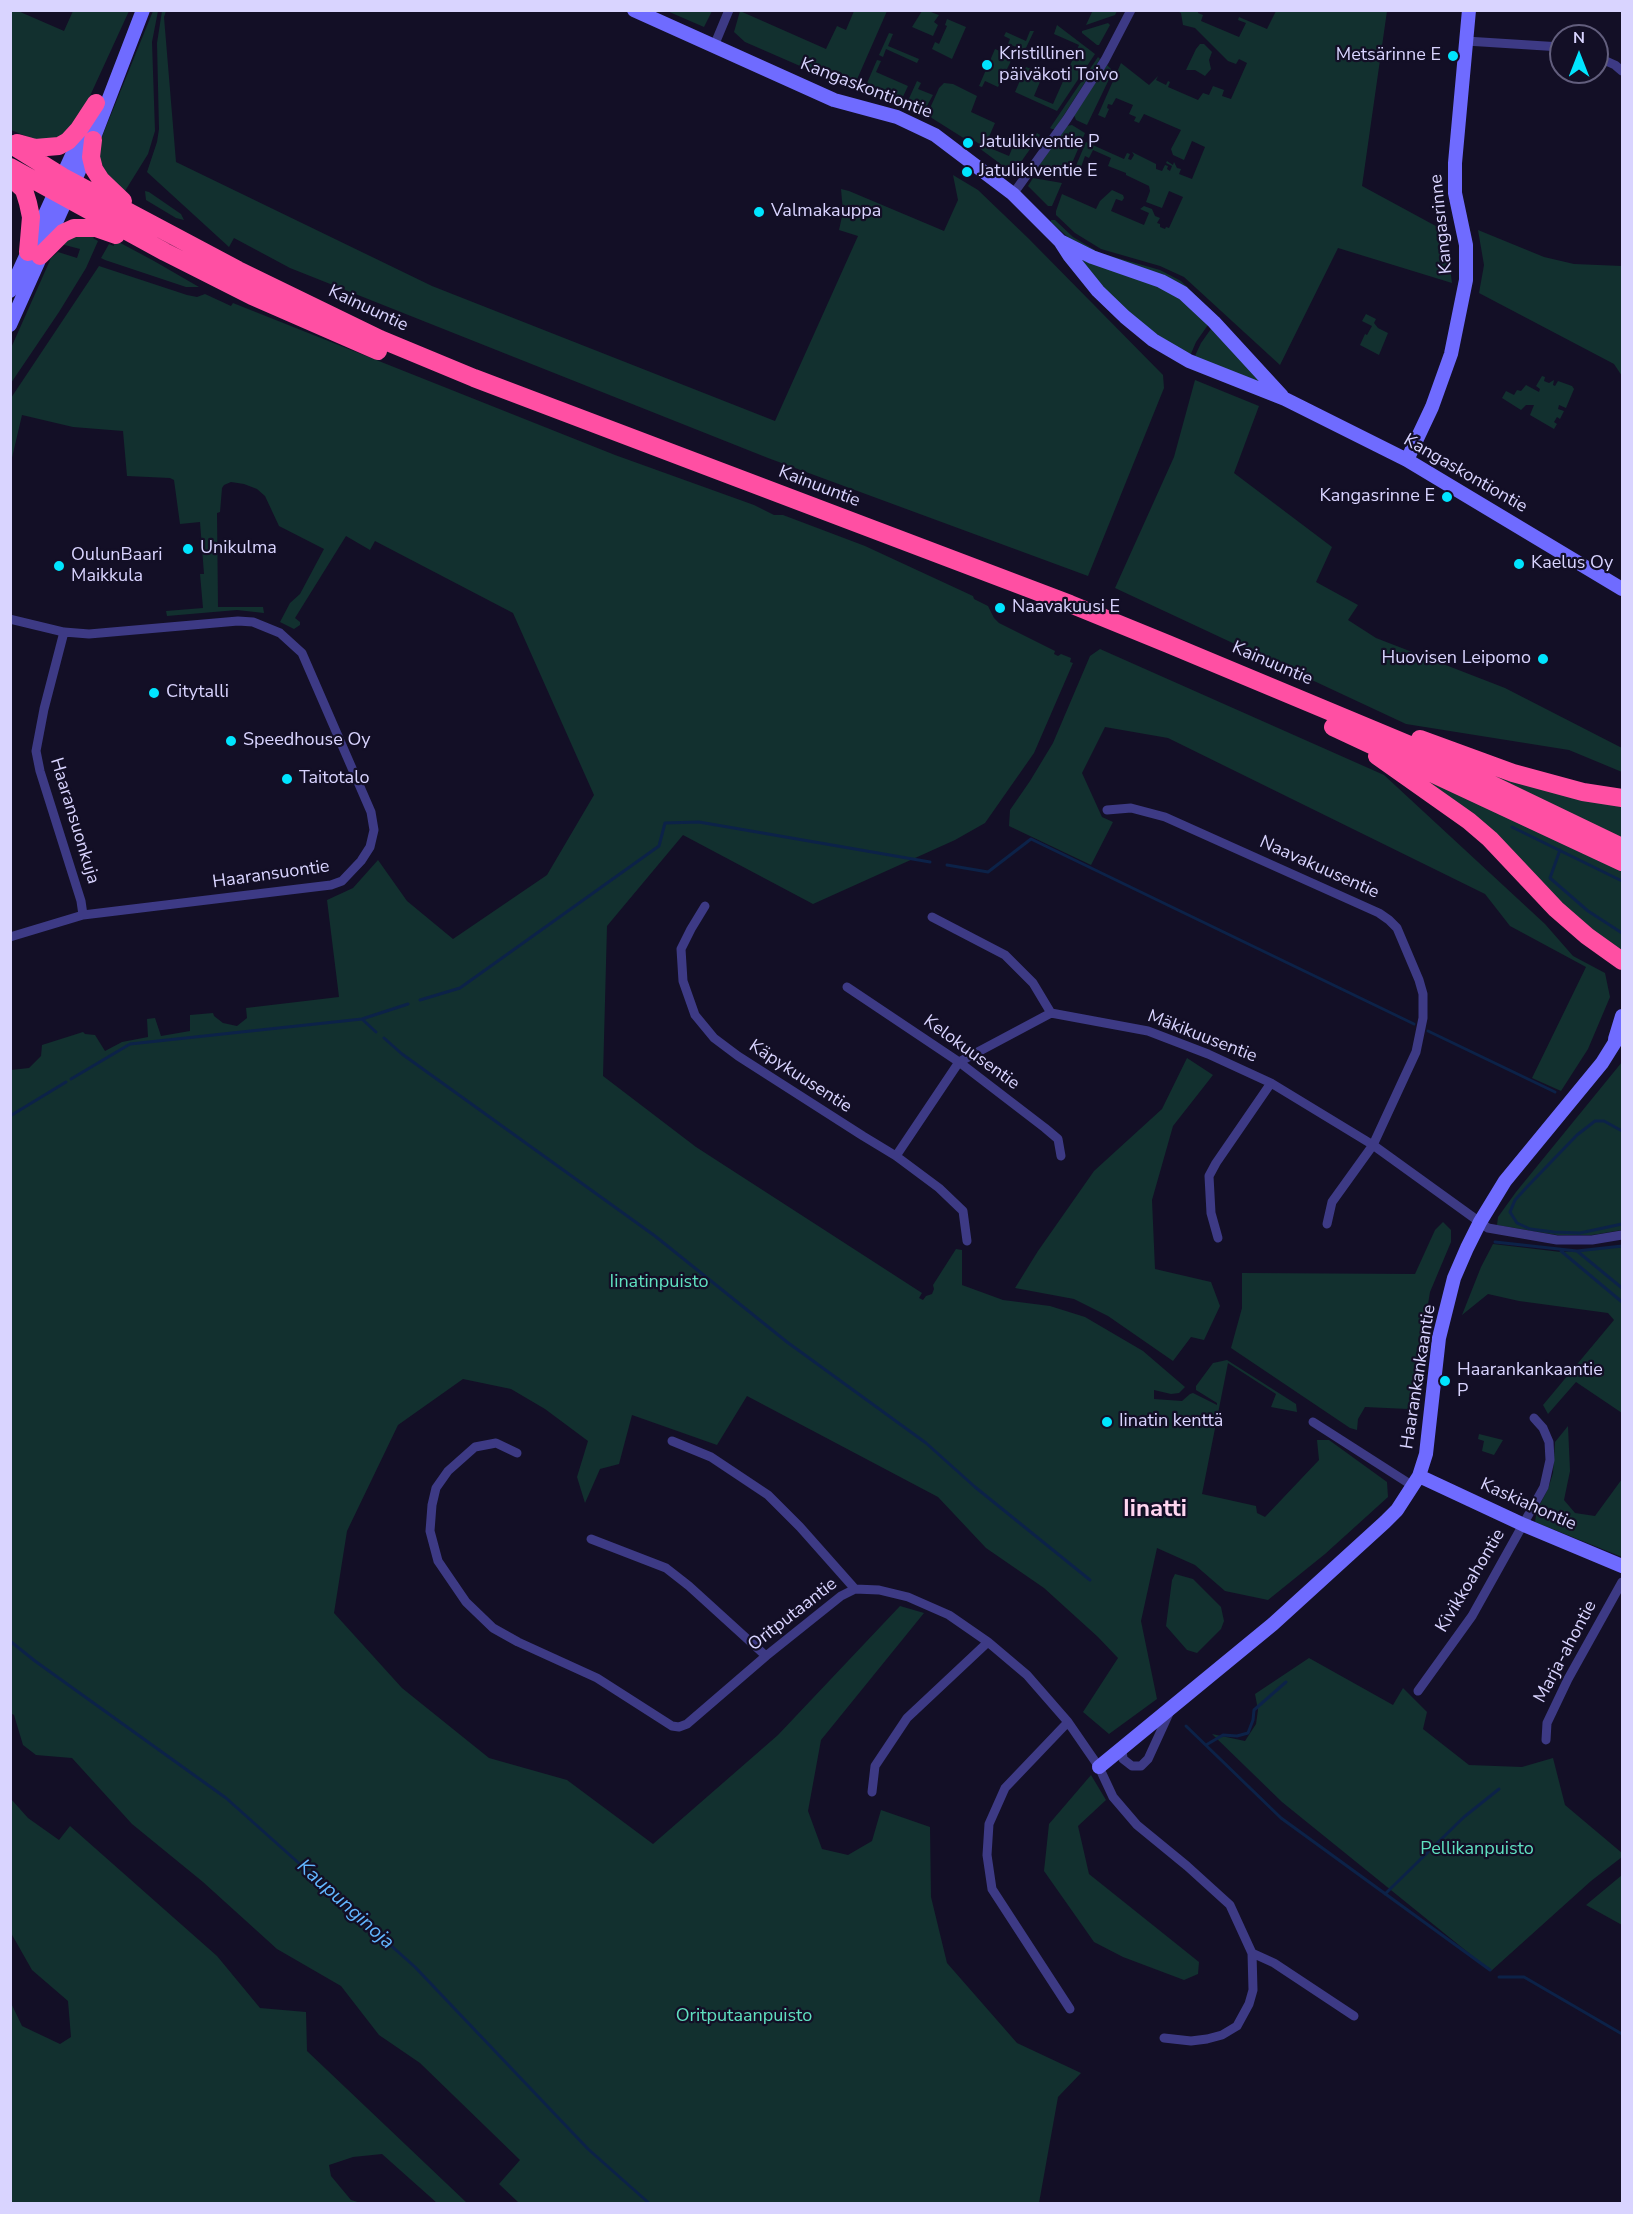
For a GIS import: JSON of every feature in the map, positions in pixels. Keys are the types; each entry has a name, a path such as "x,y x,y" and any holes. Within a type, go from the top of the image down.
{"highway":[{"path":"10,142 35,148 59,146 68,141 79,129 96,103"},
{"path":"93,140 91,158 98,175 111,191 144,220"},
{"name":"Kainuuntie","path":"10,142 65,187 165,252 252,296 473,390 1069,616 1338,723 1410,745 1623,847"},
{"name":"Kainuuntie","path":"10,167 144,220 238,270 401,347 474,378 1070,604 1338,723 1623,862"},
{"path":"10,177 24,190 31,218 34,254"},
{"path":"34,254 63,233 81,226 96,228 165,252"},
{"path":"1338,723 1397,730 1513,773 1583,792 1623,798"},
{"path":"1338,723 1469,821 1490,839 1557,909 1587,936 1623,961"}],"street":[{"path":"65,187 93,140 143,10"},
{"name":"Kangaskontiontie","path":"634,10 834,100 897,117 935,135 1013,194 1060,241 1098,291 1153,340 1189,361 1285,399 1407,460 1623,589"},
{"path":"714,46 729,10"},
{"path":"1013,194 1105,60 1131,10"},
{"name":"Kangasrinne","path":"1407,460 1432,407 1451,354 1466,280 1466,245 1455,193 1455,163 1469,10"},
{"path":"1466,41 1549,46"},
{"path":"1609,62 1623,72"},
{"path":"10,325 34,254 65,187 96,103 117,76"},
{"name":"Kangaskontiontie","path":"1060,241 1092,257 1161,281 1183,293 1214,322 1285,399"},
{"path":"10,291 34,254"},
{"name":"Haaransuontie","path":"10,619 64,632 89,634 238,621 253,622 279,633 302,652 371,812 374,830 370,847 361,861 342,881 331,885 83,915 10,937"},
{"name":"Haaransuonkuja","path":"64,632 36,751 40,771 81,901 83,915"},
{"name":"Naavakuusentie","path":"1107,810 1131,808 1165,817 1379,913 1396,928 1423,993 1423,1018 1416,1052 1373,1145 1332,1202 1327,1224"},
{"name":"Käpykuusentie","path":"705,906 681,949 684,981 695,1015 714,1038 738,1056 896,1156 939,1188 963,1210 967,1241"},
{"path":"896,1156 959,1062 1051,1013 1032,983 1005,955 932,917"},
{"name":"Kelokuusentie","path":"847,987 959,1062 1058,1139 1061,1156"},
{"name":"Mäkikuusentie","path":"1051,1013 1148,1031 1208,1053 1271,1083 1373,1145 1488,1228 1557,1240 1592,1240 1623,1235"},
{"name":"Haarankankaantie","path":"1614,1044 1623,1016"},
{"name":"Haarankankaantie","path":"1099,1767 1273,1624 1385,1522 1416,1481 1426,1454 1439,1338 1454,1278 1480,1222 1505,1181 1602,1063 1623,1031"},
{"path":"1218,1238 1211,1213 1209,1176 1271,1083"},
{"name":"Kivikkoahontie","path":"1418,1692 1458,1638 1544,1487 1550,1460 1548,1436 1534,1418"},
{"name":"Kaskiahontie","path":"1313,1422 1416,1481 1623,1566"},
{"path":"672,1440 711,1457 768,1496 800,1527 855,1589"},
{"name":"Oritputaantie","path":"517,1453 496,1443 475,1447 448,1471 436,1488 432,1505 430,1531 438,1561 460,1595 493,1628 597,1678 672,1726 687,1725 766,1656 842,1596 855,1589 879,1590 908,1597 949,1615 988,1642 1028,1676 1068,1722 1099,1767 1113,1797 1137,1825 1230,1905 1252,1953 1253,1990 1249,2004 1237,2026 1222,2035 1207,2039 1191,2041 1164,2038"},
{"path":"591,1539 666,1568 766,1656"},
{"name":"Marja-ahontie","path":"1546,1740 1547,1723 1568,1679 1623,1582"},
{"path":"872,1792 875,1766 907,1718 988,1642"},
{"path":"1122,1749 1123,1759 1132,1766 1141,1766 1148,1759 1170,1710"},
{"path":"1068,1722 1005,1788 989,1824 987,1855 993,1889 1070,2009"},
{"path":"1252,1953 1274,1963 1354,2016"}],"green space":[{"path":"1093,10 1117,11 1115,15 1086,25"},
{"path":"10,11 18,11 64,31 73,11 129,11 78,122 66,136 38,141 11,130"},
{"path":"153,11 158,11 152,42 155,131 148,154 125,191 118,192 97,156 97,149"},
{"path":"162,11 166,11 164,17 176,162 432,286 775,421 858,236 839,230 843,212 841,189 944,231 958,200 953,175 978,190 1163,375 1164,388 1088,576 768,458 290,268 234,238 229,247 147,172 159,129 157,43"},
{"path":"667,11 712,11 704,27"},
{"path":"740,11 826,49 837,26 846,30 854,11 887,11 855,84 823,76 745,42 734,32"},
{"path":"922,11 939,15 934,22 938,25 933,36 912,27"},
{"path":"1177,11 1198,11 1203,15 1201,21 1239,37 1246,23 1238,20 1239,17 1267,29 1276,11 1387,11 1362,186 1445,231 1452,283 1338,248 1280,365 1184,277 1160,266 1101,249 1075,233 1056,215 1062,194 1096,209 1100,201 1112,190 1123,195 1124,198 1122,201 1116,199 1111,211 1144,225 1149,213 1140,209 1144,206 1152,209 1155,216 1160,218 1157,223 1160,227 1169,228 1183,197 1169,191 1162,208 1146,202 1150,191 1149,186 1108,166 1111,158 1093,150 1089,158 1085,156 1080,170 1075,168 1086,142 1124,159 1127,153 1130,154 1128,159 1131,160 1134,155 1132,152 1156,164 1156,169 1162,171 1165,165 1170,171 1172,166 1166,163 1167,161 1173,165 1174,162 1177,168 1181,169 1179,174 1192,179 1205,147 1192,141 1184,160 1173,155 1171,149 1181,130 1144,114 1139,123 1134,121 1136,117 1129,114 1133,105 1116,98 1112,105 1108,104 1109,109 1105,118 1098,115 1121,63 1149,85 1158,76 1156,80 1166,85 1168,81 1170,82 1168,87 1198,100 1203,93 1209,95 1213,86 1224,90 1222,96 1231,99 1247,63 1239,59 1236,64 1228,61 1195,28 1183,25 1181,13"},
{"path":"947,19 966,27 952,59 932,49 935,42 939,44 947,26 945,25"},
{"path":"1108,23 1110,25 1099,45 1082,33 1082,31"},
{"path":"1057,25 1095,54 1057,111 1015,92 1026,67 1037,71 1036,74 1042,77 1034,96 1053,104 1079,45 1054,34"},
{"path":"1030,31 1034,31 1025,50 1008,44 1010,39 1004,36 1006,32 1026,41"},
{"path":"889,33 893,34 888,46 919,59 917,63 886,49 883,57 879,55"},
{"path":"1200,44 1204,44 1212,52 1209,60 1211,69 1205,76 1195,70 1186,70"},
{"path":"995,49 1012,56 1010,63 998,87 985,81 982,87 979,86"},
{"path":"1098,57 1100,59 1055,129 1050,128"},
{"path":"877,60 881,61 876,72 908,86 900,103 866,91"},
{"path":"1107,65 1113,71 1087,125 1076,120 1074,115"},
{"path":"917,81 921,83 918,89 933,95 923,113 906,105"},
{"path":"944,83 953,84 977,96 971,112 995,123 985,146 1009,156 1019,132 1034,138 1037,133 1040,135 1016,169 1011,171 1006,168 979,148 981,145 975,141 973,144 927,115 939,88"},
{"path":"1072,125 1085,133 1066,177 1041,173 1038,167 1066,126"},
{"path":"1033,178 1062,183 1052,206 1048,206 1028,186"},
{"path":"145,191 181,214 184,220 176,218 146,200"},
{"path":"1051,220 1055,220 1073,237 1100,253 1160,270 1181,281 1216,315 1198,303 1106,260 1070,239"},
{"path":"1478,230 1544,257 1574,264 1622,266 1622,376 1614,364 1479,293 1484,265"},
{"path":"99,234 93,238 98,241 86,268 11,383 11,348 51,258 58,252 77,258 80,249 61,244 66,237"},
{"path":"113,239 199,287 186,287 101,258 109,244 114,246"},
{"path":"1073,251 1160,284 1210,322 1196,342 1190,356 1127,315"},
{"path":"99,266 187,295 197,297 205,294 231,306 233,303 615,455 754,505 774,515 783,515 865,546 973,596 974,599 988,606 999,623 1055,651 1054,654 1058,656 1061,654 1071,658 1070,662 1073,663 1034,753 985,823 955,840 813,904 683,835 607,926 603,1076 696,1147 922,1293 919,1298 923,1300 932,1294 933,1285 956,1249 962,1250 962,1285 1003,1300 1050,1306 1085,1317 1143,1351 1185,1387 1179,1393 1171,1394 1154,1390 1154,1399 1182,1401 1193,1393 1217,1405 1196,1390 1196,1386 1213,1363 1227,1360 1296,1404 1297,1412 1271,1407 1276,1394 1228,1363 1202,1494 1256,1506 1257,1513 1265,1517 1319,1460 1317,1440 1329,1440 1387,1482 1388,1497 1325,1554 1268,1600 1225,1591 1195,1565 1157,1548 1141,1621 1157,1699 1109,1734 1083,1712 1118,1658 1044,1588 986,1548 938,1497 747,1396 717,1445 632,1415 619,1464 600,1469 585,1503 577,1477 588,1441 545,1409 511,1389 463,1379 398,1425 347,1531 334,1613 402,1688 489,1758 567,1780 653,1844 778,1735 900,1606 924,1613 821,1740 808,1811 822,1849 848,1855 872,1841 881,1810 930,1827 931,1897 947,1963 1017,2043 1081,2073 1058,2097 1039,2203 519,2203 499,2184 520,2160 420,2063 379,2035 341,1986 277,1949 203,1882 132,1824 72,1758 36,1755 23,1745 14,1715 10,1713 11,1070 29,1068 41,1056 42,1045 83,1032 95,1035 105,1051 122,1042 148,1037 147,1019 155,1018 161,1036 190,1031 190,1015 213,1013 223,1023 237,1026 247,1018 246,1008 339,997 327,900 353,888 378,860 407,901 453,939 547,875 594,795 513,613 375,541 370,550 346,536 295,618 300,625 294,629 280,622 290,603 300,594 324,549 279,526 265,496 257,489 231,482 222,488 220,512 217,513 218,607 263,607 264,613 237,610 167,616 166,611 203,608 200,574 204,574 200,522 180,524 174,480 127,476 123,431 73,427 22,415 11,462 11,398"},
{"path":"1366,314 1376,319 1374,323 1378,328 1388,333 1379,355 1360,345 1372,326 1362,321"},
{"path":"1213,326 1274,391 1194,358"},
{"path":"1542,376 1545,377 1544,381 1549,383 1554,380 1553,385 1555,386 1558,381 1574,389 1566,408 1559,405 1558,409 1564,411 1560,419 1557,417 1554,422 1557,424 1554,429 1530,415 1534,405 1526,405 1521,410 1502,398 1506,391 1514,395 1517,390 1521,391 1526,385 1539,392 1540,389 1536,386"},
{"path":"1195,380 1259,406 1234,473 1332,547 1316,582 1358,605 1348,620 1376,638 1505,688 1622,748 1622,772 1569,750 1406,724 1115,588 1174,457"},
{"path":"1100,649 1384,775 1545,924 1573,956 1605,973 1610,997 1588,1049 1561,1091 1532,1078 1586,967 1510,926 1485,894 1168,738 1105,727 1082,773 1102,817 1113,822 1091,865 1009,826 1010,810 1053,743 1090,656"},
{"path":"1461,763 1622,802 1622,840"},
{"path":"1400,765 1622,869 1622,955"},
{"path":"1187,1058 1213,1075 1173,1126 1152,1200 1155,1269 1211,1282 1220,1306 1204,1340 1191,1337 1173,1361 1108,1316 1074,1299 1015,1288 1094,1171 1162,1109"},
{"path":"1622,1062 1622,1230 1592,1235 1557,1235 1497,1225 1498,1217 1516,1192"},
{"path":"1443,1222 1451,1230 1451,1242 1430,1292 1413,1396 1408,1409 1365,1407 1358,1419 1357,1430 1350,1428 1231,1348 1242,1308 1242,1273 1415,1274 1435,1230"},
{"path":"1493,1244 1561,1252 1622,1247 1622,1413 1576,1382 1548,1414 1543,1405 1614,1320 1608,1313 1519,1301 1488,1294 1462,1315"},
{"path":"1568,1426 1570,1471 1564,1500 1575,1513 1595,1516 1622,1479 1622,1557 1535,1522 1537,1510 1553,1473 1555,1442"},
{"path":"1479,1434 1503,1440 1494,1455 1482,1451 1484,1441 1478,1439"},
{"path":"1175,1574 1193,1579 1221,1607 1224,1621 1221,1629 1197,1653 1187,1650 1166,1626 1172,1580"},
{"name":"Pellikanpuisto","path":"1309,1658 1393,1705 1403,1688 1427,1712 1423,1729 1469,1765 1522,1767 1553,1758 1565,1805 1622,1853 1622,1857 1591,1881 1491,1971 1282,1802 1212,1734 1245,1741 1256,1724 1258,1710 1255,1694"},
{"path":"1091,1775 1106,1800 1078,1826 1089,1874 1199,1962 1198,1974 1184,1980 1123,1957 1094,1942 1044,1871 1049,1824"},
{"path":"11,1799 28,1818 59,1840 70,1826 217,1956 260,2008 306,2012 307,2051 467,2203 437,2203 382,2154 353,2157 329,2165 331,2176 351,2200 361,2203 11,2203 11,2003 22,2026 60,2044 71,2037 68,2001 32,1970 11,1933"},
{"path":"1622,1875 1622,1925 1586,1905"}],"waterway":[{"path":"420,1000 460,988 659,846 665,823 699,822 930,862"},
{"path":"1512,827 1622,881"},
{"path":"947,865 988,872 1031,839 1414,1024"},
{"path":"1560,850 1550,878 1588,911 1622,933"},
{"path":"362,1019 408,1004"},
{"path":"71,1079 130,1044 362,1019 376,1032"},
{"path":"1428,1031 1555,1092"},
{"path":"384,1038 402,1054 655,1236 787,1342 926,1443 975,1487 1090,1580"},
{"path":"10,1116 66,1082"},
{"path":"1622,1131 1604,1121 1595,1121 1577,1135 1525,1189 1515,1200 1510,1212 1517,1223 1530,1229 1554,1232 1580,1233 1622,1224"},
{"path":"1495,1242 1577,1251 1622,1246"},
{"path":"1561,1251 1622,1302"},
{"path":"1577,1251 1622,1288"},
{"name":"Kaupunginoja","path":"10,1641 226,1798 415,1967 588,2149 650,2204"},
{"path":"1206,1745 1223,1735 1237,1736 1248,1733 1254,1710 1286,1682"},
{"path":"1186,1726 1281,1818 1490,1970"},
{"path":"1385,1894 1464,1817 1499,1789"},
{"path":"1499,1977 1524,1977 1622,2034"}],"place":[{"name":"Metsärinne E","path":"1453,56"},
{"name":"Kristillinen päiväkoti Toivo","path":"987,65"},
{"name":"Jatulikiventie P","path":"968,143"},
{"name":"Jatulikiventie E","path":"967,172"},
{"name":"Valmakauppa","path":"759,212"},
{"name":"Kangasrinne E","path":"1447,497"},
{"name":"Unikulma","path":"188,549"},
{"name":"Kaelus Oy","path":"1519,564"},
{"name":"OulunBaari Maikkula","path":"59,566"},
{"name":"Naavakuusi E","path":"1000,608"},
{"name":"Huovisen Leipomo","path":"1543,659"},
{"name":"Citytalli","path":"154,693"},
{"name":"Speedhouse Oy","path":"231,741"},
{"name":"Taitotalo","path":"287,779"},
{"name":"Haarankankaantie P","path":"1445,1381"},
{"name":"Iinatin kenttä","path":"1107,1422"}],"district":[{"name":"Iinatti","path":"1155,1510"}],"park label":[{"name":"Iinatinpuisto","path":"659,1283"},
{"name":"Oritputaanpuisto","path":"744,2017"}]}
